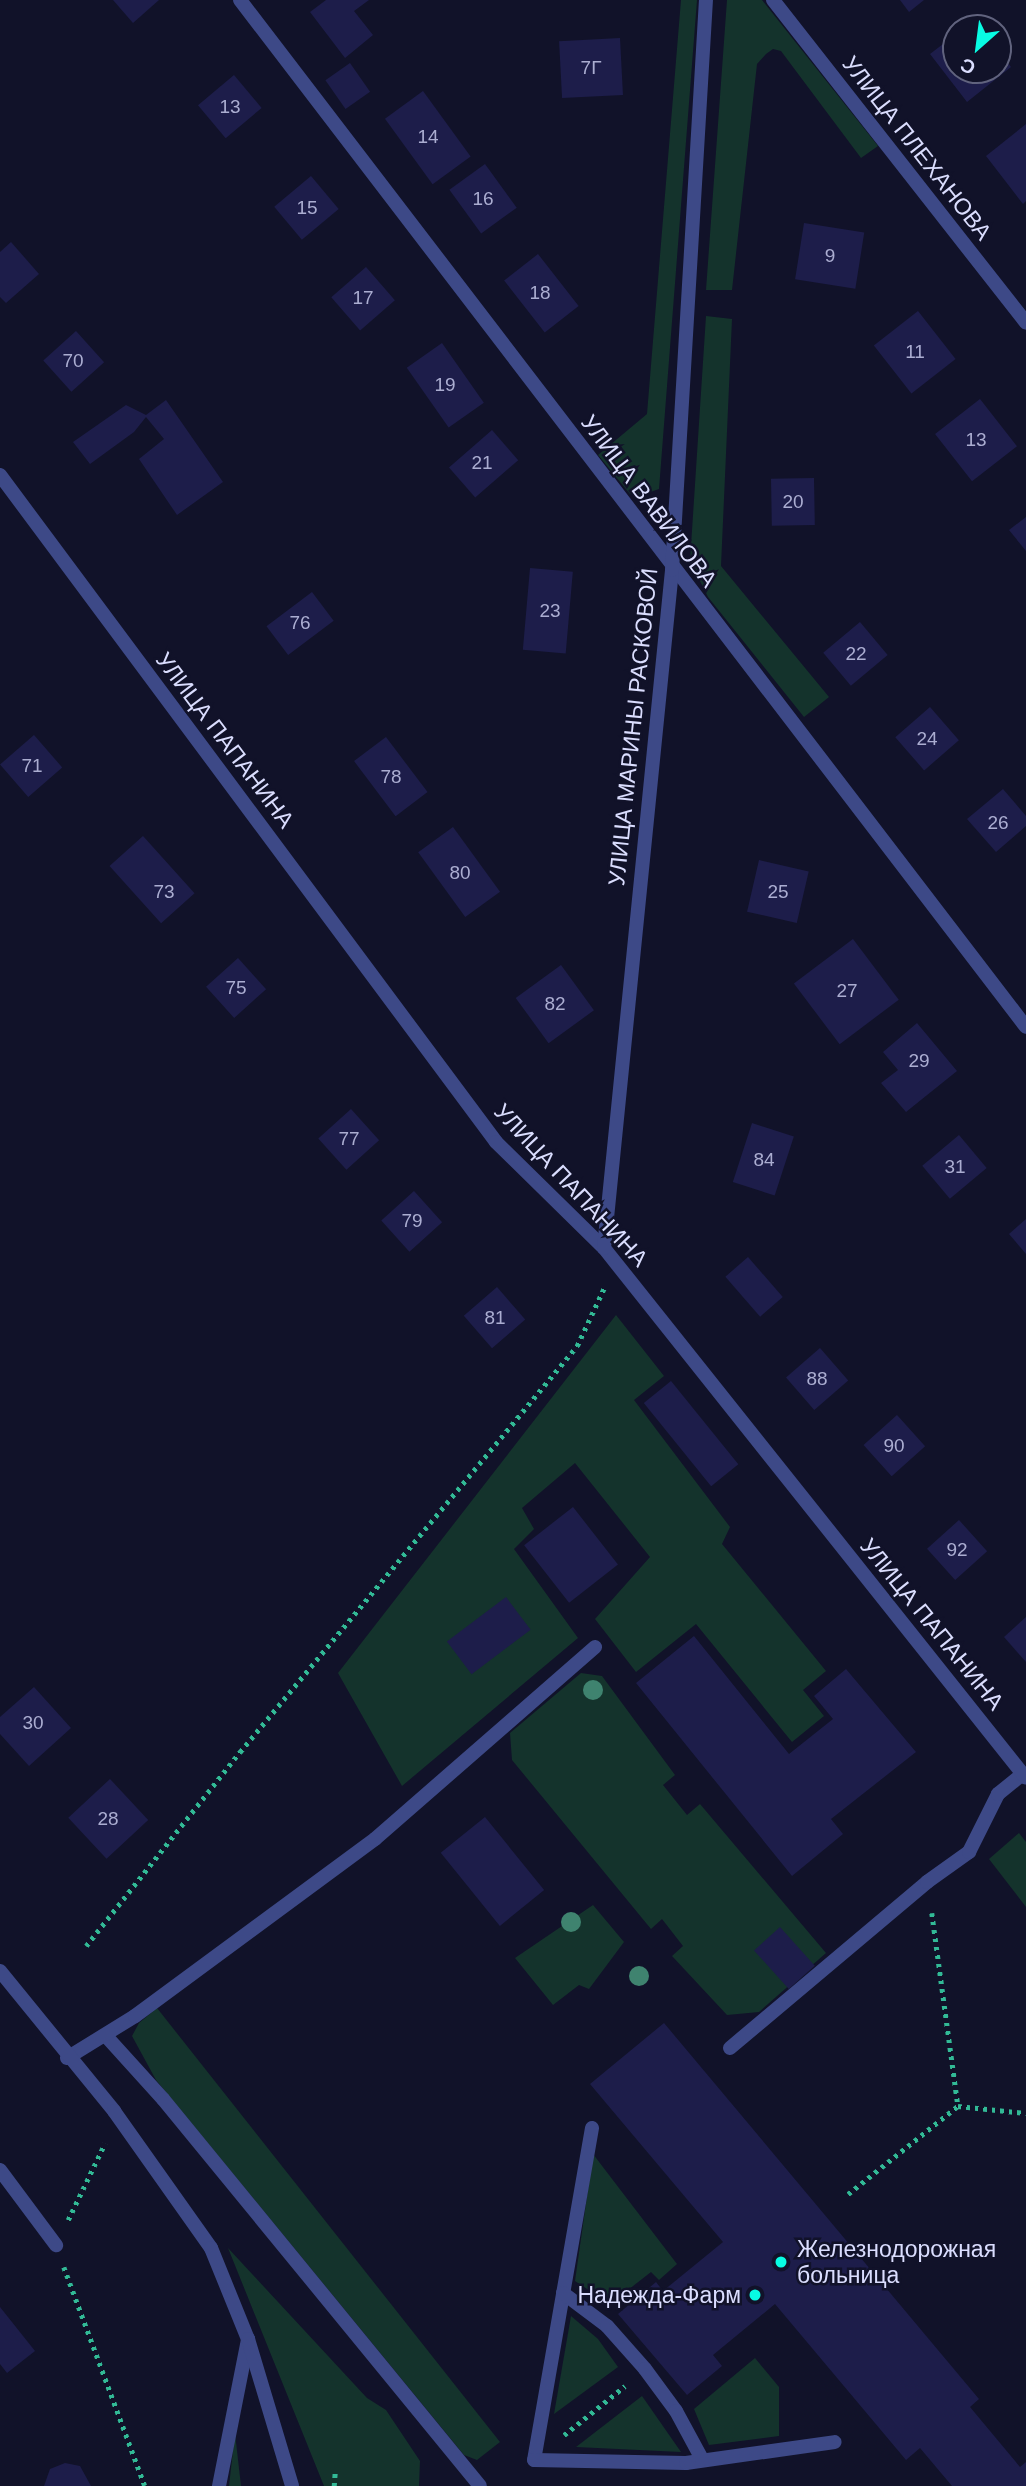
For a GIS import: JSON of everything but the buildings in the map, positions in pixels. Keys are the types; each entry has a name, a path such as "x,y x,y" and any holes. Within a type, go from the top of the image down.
{"street":[{"name":"УЛИЦА ВАВИЛОВА","path":"240,0 672,570 1026,1027"},
{"name":"УЛИЦА МАРИНЫ РАСКОВОЙ","path":"604,1248 672,570 706,0"},
{"name":"УЛИЦА ПЛЕХАНОВА","path":"773,0 1026,323"},
{"name":"УЛИЦА ПАПАНИНА","path":"0,475 496,1142 604,1248 1024,1776"},
{"path":"67,2058 106,2036 375,1839 595,1647"},
{"path":"730,2048 927,1882 969,1853 998,1794 1024,1776"},
{"path":"0,1971 67,2058 114,2111 211,2248 248,2339 290,2481"},
{"path":"106,2036 163,2099 480,2486"},
{"path":"592,2128 534,2459 702,2459 835,2442"},
{"path":"0,2170 56,2245"},
{"path":"563,2293 607,2326 645,2370 676,2411 702,2459"},
{"path":"219,2486 248,2339"}],"path":[{"path":"86,1946 240,1752 577,1346 615,1262"},
{"path":"927,1882 958,2106"},
{"path":"848,2194 958,2106 1026,2113"},
{"path":"114,2111 101,2155 56,2245 145,2486"},
{"path":"534,2459 645,2370"},
{"path":"334,2486 335,2473"}],"green space":[{"path":"681,0 697,0 659,489 639,496 630,494 598,455 647,414"},
{"path":"727,0 762,0 878,146 861,158 781,51 773,49 766,54 757,64 732,290 706,290"},
{"path":"706,316 732,319 721,566 829,697 804,717 708,597 690,561"},
{"path":"616,1315 664,1376 634,1400 730,1527 722,1544 826,1671 803,1690 824,1716 792,1742 696,1624 636,1672 595,1619 650,1557 575,1463 522,1508 534,1529 514,1549 578,1638 402,1786 338,1673"},
{"path":"581,1673 602,1676 675,1775 663,1785 687,1815 700,1804 826,1953 759,2012 727,2015 672,1956 683,1946 662,1919 651,1929 512,1760 510,1733"},
{"path":"1019,1833 1026,1842 1026,1907 989,1859"},
{"path":"593,1905 624,1942 589,1989 579,1985 553,2005 515,1958"},
{"path":"157,2008 500,2442 477,2460 464,2455 156,2080 132,2036 139,2023"},
{"path":"593,2154 677,2264 659,2280 651,2272 610,2304 575,2281"},
{"path":"228,2248 367,2398 386,2410 420,2461 419,2486 324,2486"},
{"path":"571,2316 598,2339 618,2367 554,2414"},
{"path":"755,2358 779,2387 779,2436 709,2445 694,2409"},
{"path":"642,2396 681,2452 576,2447"},
{"path":"235,2433 241,2486 229,2486"}],"place":[{"name":"Железнодорожная больница","path":"781,2262"},
{"name":"Надежда-Фарм","path":"755,2295"}]}
